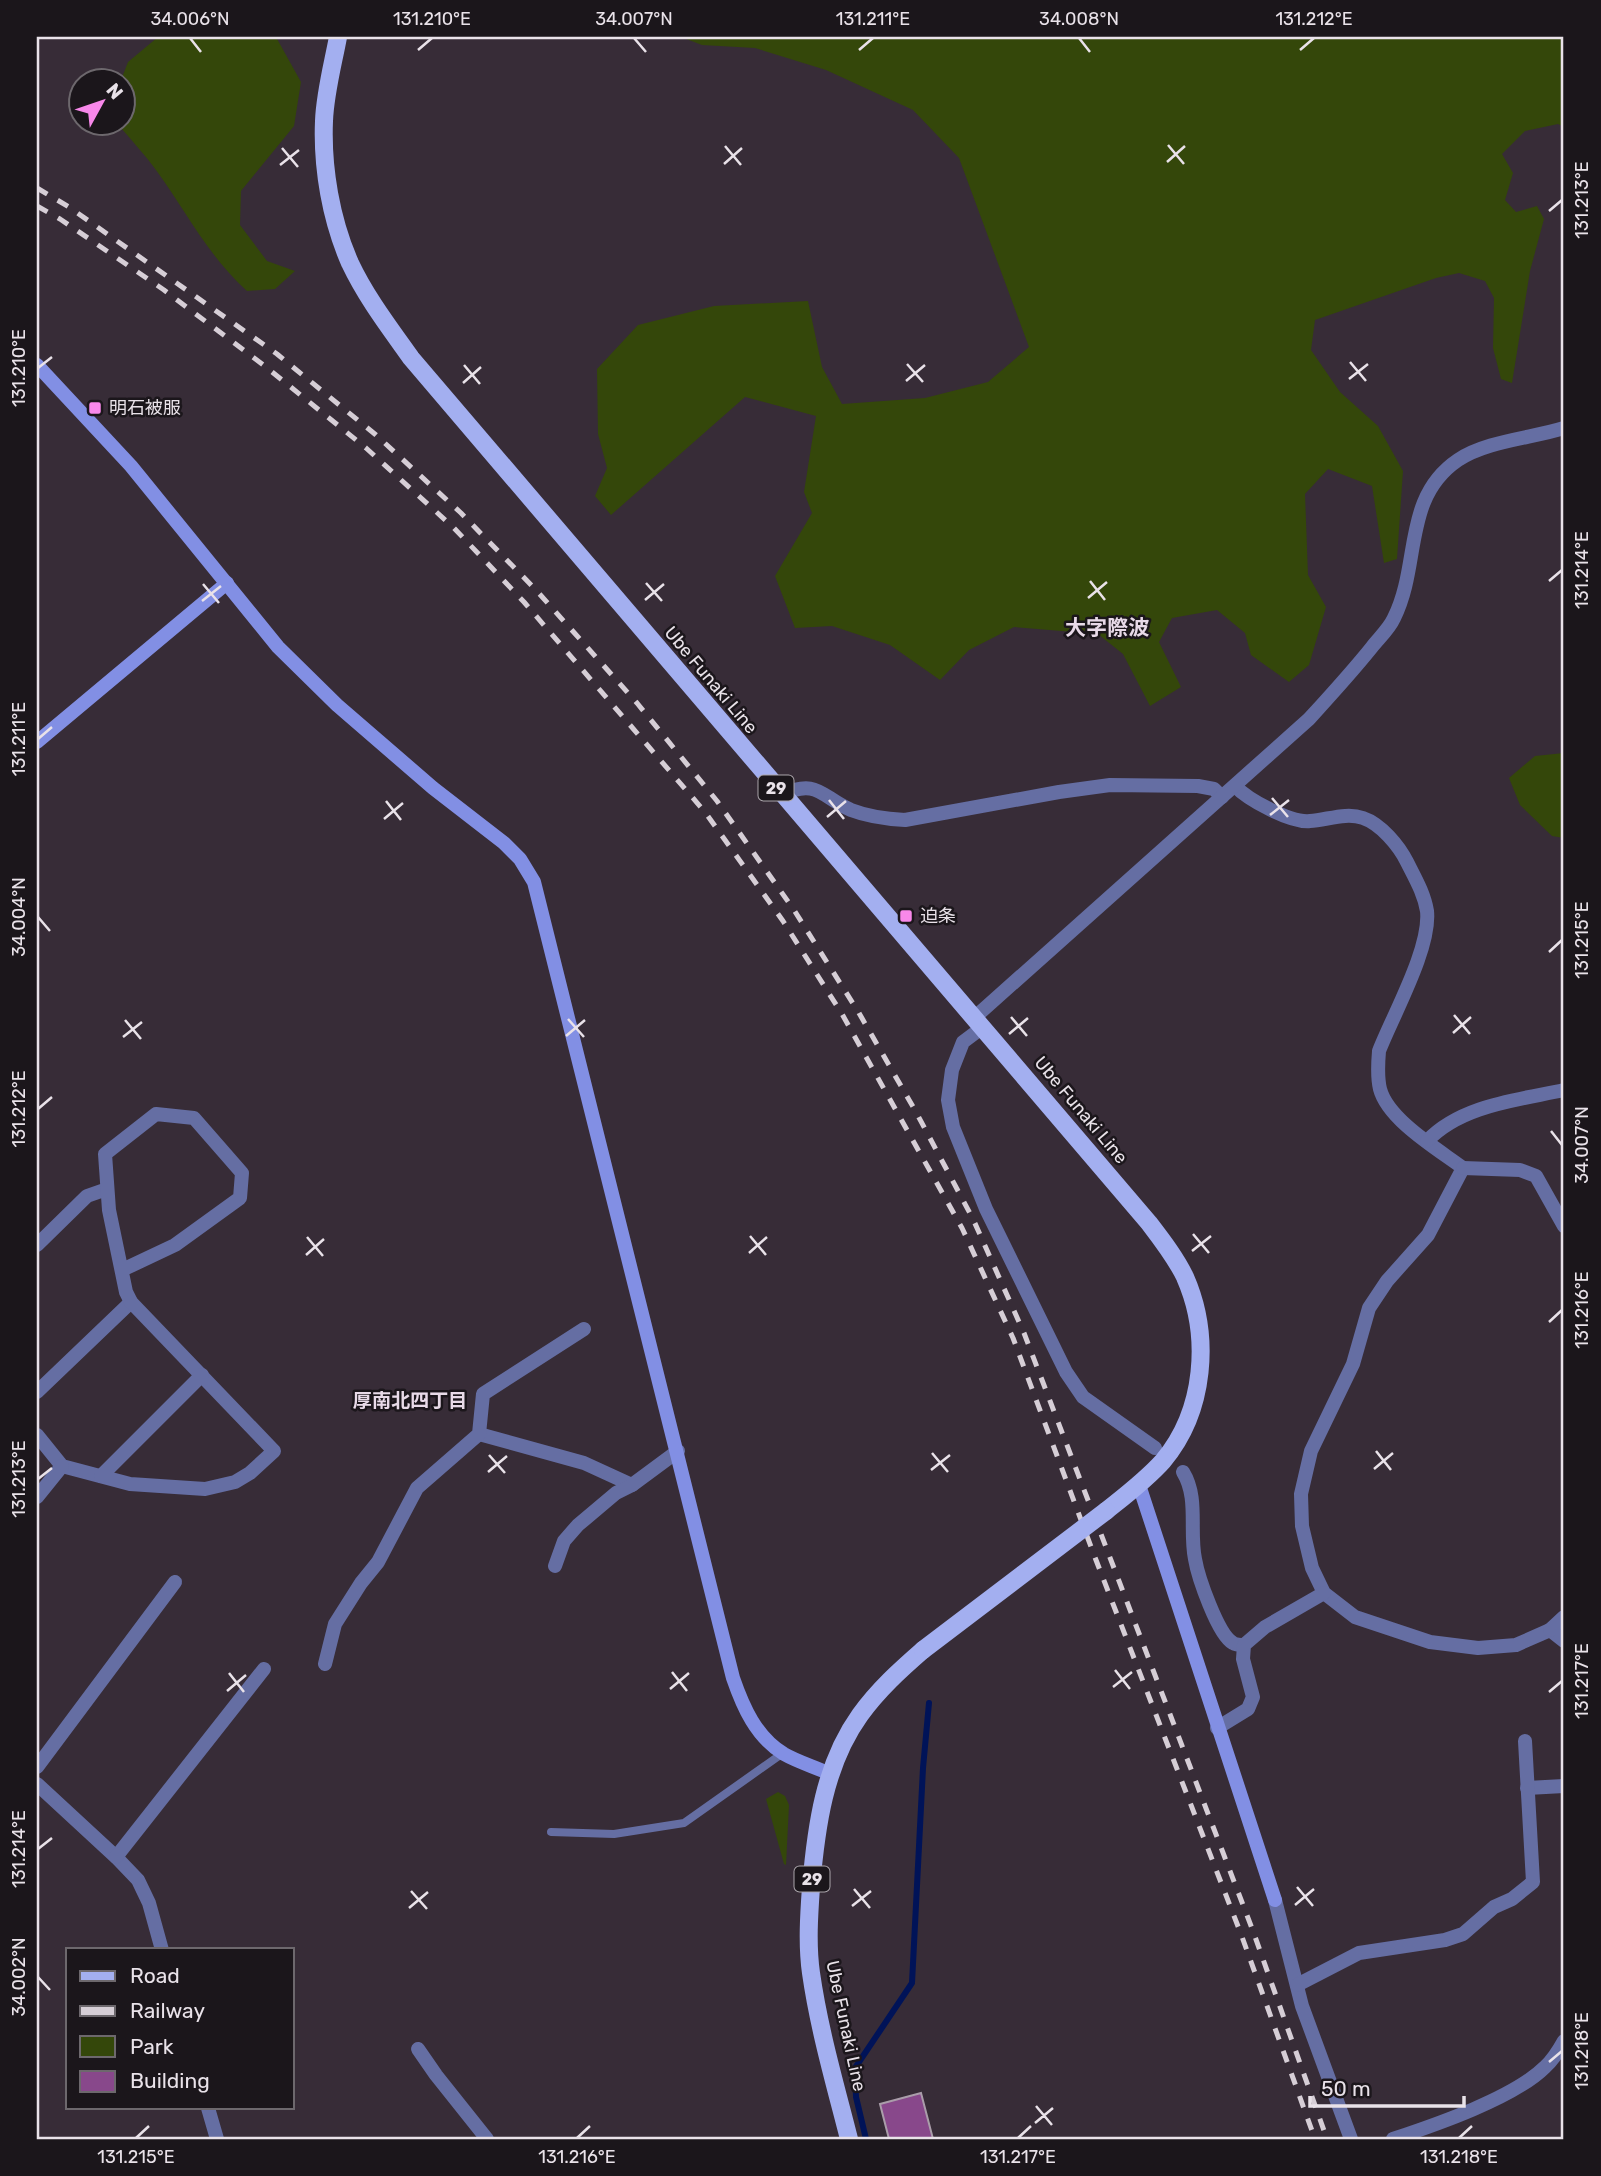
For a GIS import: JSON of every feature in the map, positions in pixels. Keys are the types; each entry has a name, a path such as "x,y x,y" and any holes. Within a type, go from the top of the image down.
{"main road":[{"name":"Ube Funaki Line","path":"338,37 324,119 325,164 337,225 350,262 373,304 411,358 781,795 979,1022 1149,1223 1185,1277 1199,1320 1201,1342 1195,1398 1184,1428 1164,1459 1139,1485 1107,1511 923,1650 888,1680 858,1717 830,1774 814,1853 809,1933 810,1970 820,2023 849,2139"}],"street":[{"path":"37,365 131,466 278,647 337,705 433,788 504,843 520,859 534,882 733,1678 743,1707 763,1736 783,1753 830,1774"},
{"path":"1155,1448 1083,1397 1066,1372 986,1209 953,1127 948,1100 952,1070 964,1042 979,1022 1309,719 1392,622 1401,603 1419,511 1429,488 1442,473 1477,450 1564,428"},
{"path":"37,741 227,583"},
{"path":"781,795 797,787 819,790 849,809 881,819 905,820 1110,785 1198,786 1214,789 1222,797"},
{"path":"1235,786 1243,794 1294,819 1307,822 1338,816 1363,818 1382,830 1402,851 1423,893 1427,913 1426,936 1379,1051 1380,1091 1405,1124 1463,1168 1520,1170 1536,1176 1564,1226"},
{"path":"1427,1140 1450,1120 1522,1098 1564,1090"},
{"path":"37,1435 62,1466 130,1484 205,1489 235,1482 250,1474 274,1451 131,1302 126,1292 109,1210 104,1154 156,1114 194,1118 242,1172 240,1198 175,1245 122,1270"},
{"path":"1463,1168 1428,1235 1387,1280 1369,1308 1353,1364 1311,1451 1301,1494 1302,1526 1312,1568 1324,1593 1355,1617 1430,1642 1478,1648 1516,1645 1550,1630 1564,1617"},
{"path":"37,1245 87,1196 107,1189"},
{"path":"37,1392 131,1302"},
{"path":"325,1664 335,1624 361,1583 378,1563 417,1488 479,1434 483,1394 584,1329"},
{"path":"100,1476 202,1375"},
{"path":"479,1434 584,1463 632,1485"},
{"path":"555,1566 564,1541 578,1525 615,1493 632,1485 678,1451"},
{"path":"37,1497 62,1466"},
{"path":"1183,1472 1192,1497 1195,1558 1217,1625 1233,1643 1244,1645"},
{"path":"1139,1485 1275,1900 1302,2006 1351,2139"},
{"path":"37,1767 175,1582"},
{"path":"1217,1728 1248,1709 1253,1697 1243,1659 1244,1645 1265,1627 1324,1593"},
{"path":"1550,1630 1564,1641"},
{"path":"117,1857 264,1670"},
{"path":"1297,1986 1359,1954 1445,1940 1463,1934 1494,1907 1512,1899 1533,1882 1525,1741"},
{"path":"37,1784 117,1857 138,1880 149,1903 161,1948"},
{"path":"1527,1788 1564,1786"},
{"path":"1393,2139 1489,2101 1526,2082 1544,2068 1564,2041"},
{"path":"418,2049 487,2139"},
{"path":"209,2110 217,2139"}],"lane":[{"path":"551,1832 614,1834 684,1823 783,1753"}],"green space":[{"path":"158,37 276,37 301,82 294,126 241,191 240,225 267,261 295,271 275,289 247,291 233,277 209,248 156,170 128,136 136,136 136,66 126,66"},
{"path":"681,37 1564,37 1564,127 1558,124 1525,131 1502,154 1513,173 1505,200 1516,212 1537,206 1544,219 1530,271 1512,383 1501,379 1493,348 1494,298 1485,281 1459,273 1436,278 1315,320 1311,350 1340,392 1378,426 1403,471 1397,559 1384,563 1372,486 1328,469 1305,494 1308,575 1326,607 1309,665 1289,682 1251,655 1245,633 1217,610 1172,618 1159,642 1181,687 1150,706 1123,654 1098,634 1014,627 969,650 940,680 890,645 832,626 795,628 775,576 812,513 804,492 816,416 745,397 611,515 595,496 607,468 598,434 597,369 638,325 714,306 808,301 822,367 842,404 925,398 988,382 1029,347 959,158 913,110 826,70 755,48 702,45"},
{"path":"1564,753 1564,838 1552,836 1520,805 1509,778 1535,756"},
{"path":"778,1792 785,1796 789,1805 786,1865 766,1799"}],"building":[{"path":"921,2093 933,2139 889,2139 880,2104"}],"waterway":[{"path":"866,2139 856,2097 855,2068 912,1983 929,1703"}],"railway":[{"path":"37,188 69,207 277,354 376,435 461,513 536,590 637,703 717,801 794,910 859,1013 916,1112 973,1219 1024,1333 1253,1931 1327,2139"},
{"path":"37,206 164,290 266,367 366,448 454,528 524,602 705,812 783,921 842,1014 962,1228 1013,1338 1241,1934 1315,2139"}],"place":[{"name":"明石被服","path":"95,408"},
{"name":"迫条","path":"906,916"}],"district":[{"name":"大字際波","path":"1107,628"},
{"name":"厚南北四丁目","path":"410,1400"}]}
